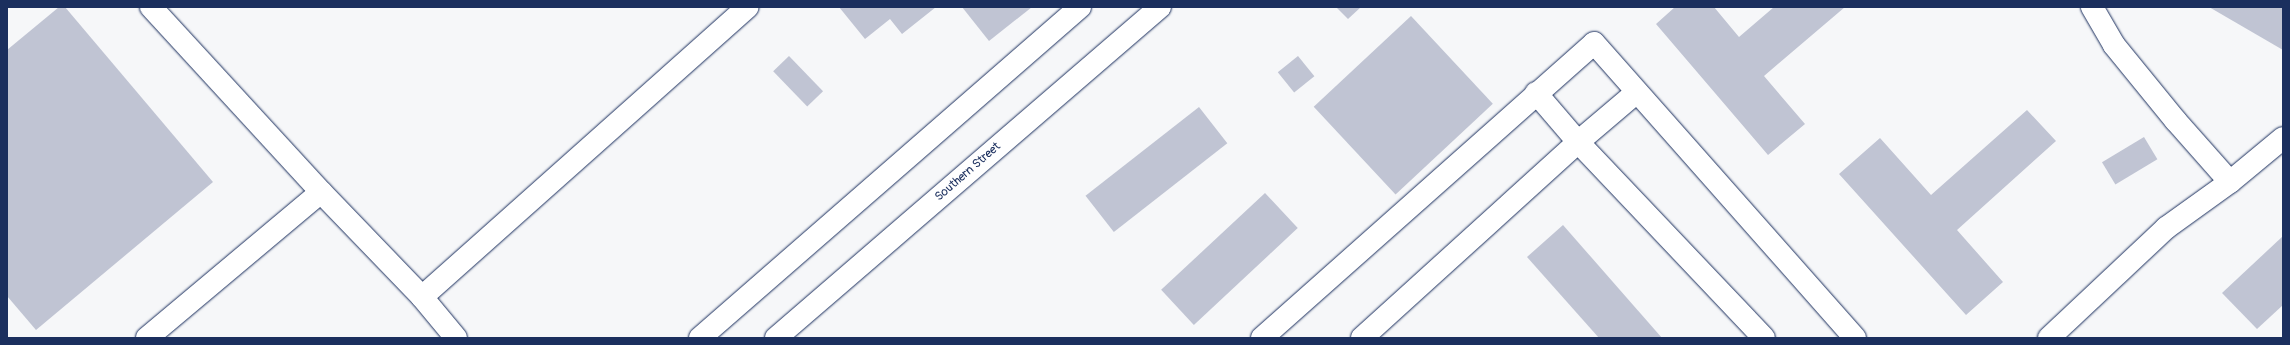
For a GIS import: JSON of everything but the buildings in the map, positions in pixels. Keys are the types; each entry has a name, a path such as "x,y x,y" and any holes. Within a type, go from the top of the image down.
{"street":[{"path":"151,7 169,15 321,192 422,297 456,338"},
{"path":"422,297 748,7"},
{"path":"700,338 1080,7"},
{"name":"Southern Street","path":"776,338 1160,7"},
{"path":"2092,7 2114,44 2176,121 2230,182"},
{"path":"1262,338 1594,43 1855,338"},
{"path":"1362,338 1578,142 1637,92"},
{"path":"1536,93 1578,142 1764,338"},
{"path":"2049,338 2166,228 2230,182 2283,138"},
{"path":"147,338 321,192"}]}
